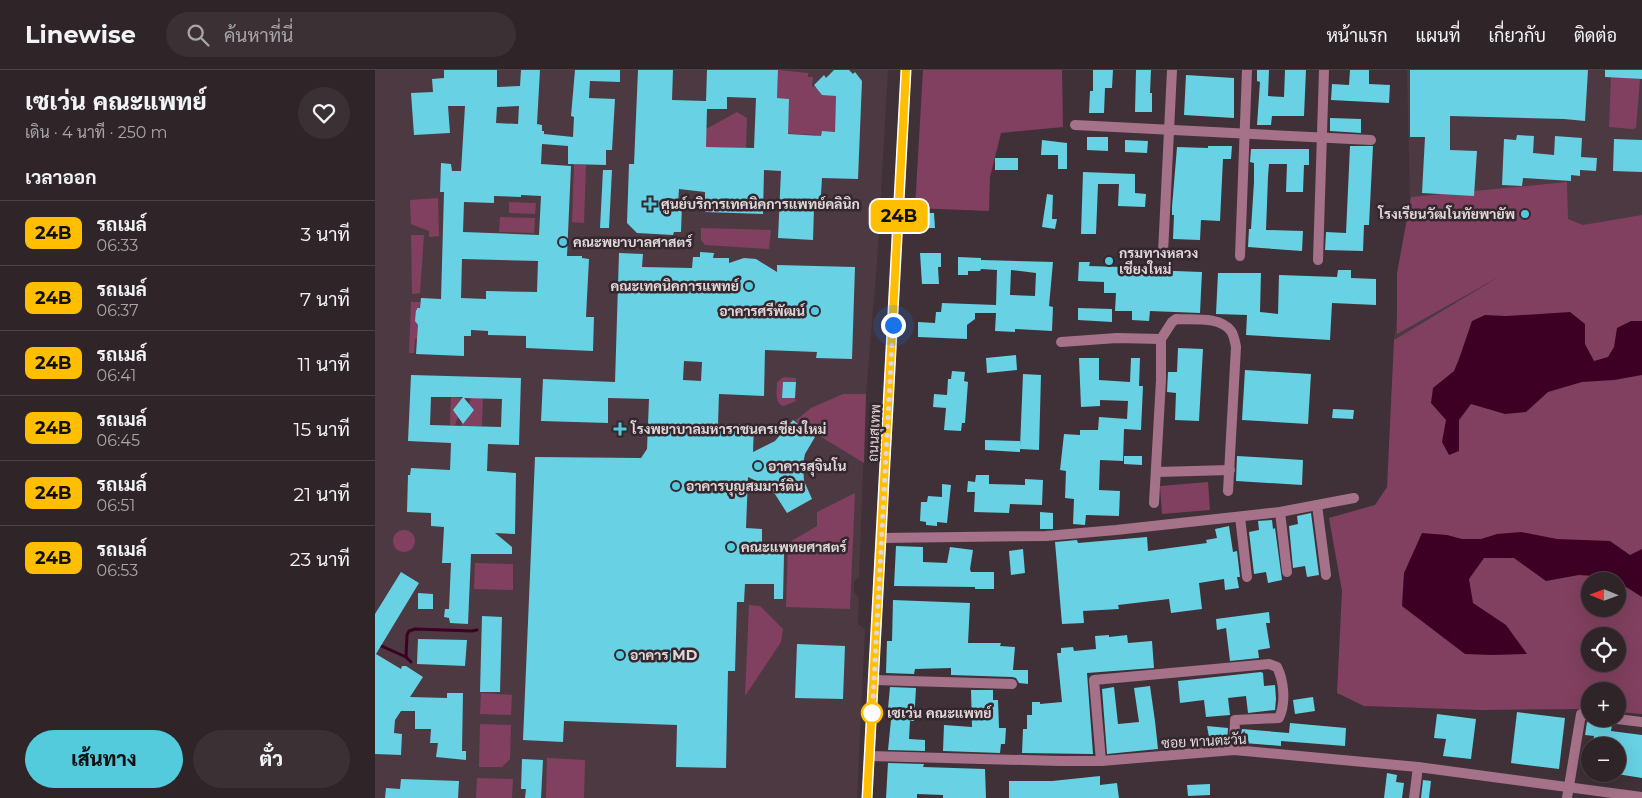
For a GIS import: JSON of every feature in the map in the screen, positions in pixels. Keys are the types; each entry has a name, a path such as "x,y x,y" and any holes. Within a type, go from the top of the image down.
{"main road":[{"name":"ถนนสุเทพ","path":"867,798 906,70"}],"street":[{"path":"1163,253 1172,70"},
{"path":"1240,256 1247,70"},
{"path":"1318,260 1325,70"},
{"path":"1075,125 1371,140"},
{"path":"1154,503 1161,380 1161,339 1176,318 1217,321 1232,332 1236,347 1229,490"},
{"path":"1061,342 1117,338 1161,339"},
{"path":"1157,472 1230,470"},
{"path":"882,538 1046,536 1240,517 1280,512 1354,498"},
{"path":"1317,505 1326,575"},
{"path":"1280,512 1287,572"},
{"path":"1240,517 1247,577"},
{"path":"1101,761 1094,680 1269,664 1277,667 1282,677 1283,710 1279,718 1235,720 1234,750"},
{"path":"874,680 1012,684"},
{"path":"1567,793 1581,714"},
{"path":"1626,720 1642,722"},
{"name":"ซอย ทานตะวัน","path":"870,756 1060,762 1101,761 1234,750 1418,767 1567,793 1642,797"},
{"path":"1414,798 1418,767"}],"shaded area":[{"name":"โรงพยาบาลมหาราชนครเชียงใหม่","path":"375,70 888,70 877,262 866,394 859,577 854,582 854,592 859,598 858,624 865,629 857,798 375,798"},
{"path":"778,70 808,73 808,77 813,77 812,86 836,96 835,132 822,131 821,139 816,138 816,135 780,133 788,120 789,99 777,98"},
{"path":"923,70 1062,70 1063,127 1001,133 990,177 989,211 915,208"},
{"name":"โรงเรียนวัฒโนทัยพายัพ","path":"1407,70 1642,70 1642,224 1505,274 1394,340 1410,204"},
{"path":"1611,77 1640,79 1636,128 1609,127"},
{"path":"737,112 747,118 746,148 706,147 706,129"},
{"path":"574,164 586,165 584,223 572,222"},
{"path":"1567,182 1568,219 1583,225 1642,215 1642,714 1626,713 1626,682 1581,682 1581,709 1481,710 1364,706 1337,693 1342,591 1329,518 1375,505 1387,487 1394,340 1502,275 1397,334 1397,273 1411,197"},
{"path":"438,198 439,236 429,237 429,231 411,224 410,200"},
{"path":"509,202 536,203 535,214 509,213"},
{"path":"500,217 535,218 534,233 499,232"},
{"path":"701,228 771,230 769,249 705,245 701,240"},
{"path":"411,235 424,235 420,293 412,294"},
{"path":"411,302 420,302 418,339 415,339 414,353 409,353"},
{"path":"1570,312 1585,324 1585,344 1594,361 1608,357 1614,347 1617,328 1631,321 1642,321 1642,375 1614,380 1582,382 1548,392 1526,412 1505,414 1471,404 1459,420 1459,451 1449,455 1442,442 1446,420 1431,403 1433,388 1454,371 1472,321 1485,315 1506,316"},
{"path":"784,377 796,378 796,382 783,382 782,398 795,398 796,401 784,406 777,400 777,382"},
{"path":"843,394 866,394 864,463 795,421 811,408"},
{"path":"451,397 465,398 455,425 450,425"},
{"path":"471,398 483,398 482,426 461,426 466,413 473,411 468,407"},
{"path":"1208,482 1210,510 1162,514 1160,486"},
{"path":"855,493 850,609 786,607 788,543 817,526 817,512"},
{"path":"404,530 412,533 415,541 412,549 404,552 396,549 393,541 396,533"},
{"path":"1521,532 1557,539 1610,541 1630,555 1642,549 1642,597 1626,587 1626,572 1581,572 1581,575 1546,581 1514,558 1484,558 1469,579 1473,603 1506,625 1527,654 1465,654 1402,606 1404,573 1422,533 1447,535 1462,539 1481,539 1497,534"},
{"path":"475,563 513,564 513,590 474,589"},
{"path":"749,605 760,606 783,629 781,642 745,696"},
{"path":"481,693 512,695 511,715 480,714"},
{"path":"480,724 511,725 510,759 502,767 479,767"},
{"path":"547,758 585,760 584,798 546,798"},
{"path":"477,778 513,779 512,798 476,798"}],"building":[{"path":"444,70 497,70 497,87 520,86 521,70 540,70 537,124 542,125 544,134 573,137 574,117 571,116 575,70 620,70 620,82 590,81 589,98 615,99 612,150 606,150 606,165 568,164 568,146 542,144 541,164 571,166 567,256 582,256 582,258 589,259 586,317 594,317 593,351 526,348 526,336 488,335 488,331 471,330 471,336 464,336 464,356 416,354 418,325 415,321 416,310 420,308 421,298 441,299 444,192 440,192 441,163 451,164 452,171 461,171 465,106 448,106 450,133 414,135 411,93 433,92 432,79 444,78","holes":["519,106 518,124 496,123 497,107","521,195 541,196 539,235 463,232 464,202 494,203 494,196 521,197","462,259 538,261 537,292 486,291 486,299 461,298"]},
{"path":"638,70 673,70 672,100 706,101 707,70 778,70 777,98 789,99 788,134 821,136 822,131 835,132 836,96 822,95 814,85 824,75 826,78 834,70 849,70 853,74 855,72 862,81 858,179 822,178 820,210 814,209 813,240 778,238 781,171 764,170 763,214 705,212 705,192 679,189 678,205 682,205 681,232 674,232 673,235 637,233 627,223 629,164 634,164","holes":["727,97 756,98 754,148 706,147 707,109 727,109"]},
{"path":"1093,70 1113,70 1112,88 1105,88 1104,113 1089,113 1090,91 1093,91"},
{"path":"1136,70 1151,70 1150,93 1152,93 1152,112 1135,112"},
{"path":"1257,70 1269,70 1268,96 1284,97 1285,70 1306,70 1304,116 1272,116 1271,125 1257,125 1260,82 1257,81"},
{"path":"1350,70 1369,70 1369,84 1390,85 1389,103 1331,100 1332,84 1349,85"},
{"path":"1410,70 1588,70 1585,121 1450,116 1450,150 1477,151 1474,196 1422,193 1425,137 1410,137"},
{"path":"1605,70 1642,70 1642,79 1605,77"},
{"path":"1186,75 1234,78 1234,118 1184,115"},
{"path":"1330,118 1361,119 1361,133 1330,131"},
{"path":"1517,135 1534,136 1533,153 1554,155 1555,136 1582,138 1581,157 1597,158 1596,171 1580,170 1580,176 1571,175 1571,181 1523,178 1522,186 1502,185 1504,139 1516,140"},
{"path":"1087,137 1108,137 1108,151 1087,150"},
{"path":"1614,139 1642,140 1642,172 1613,171"},
{"path":"1042,140 1067,143 1067,169 1058,169 1058,155 1041,155"},
{"path":"1125,140 1148,141 1147,153 1125,152"},
{"path":"1208,146 1232,146 1231,159 1223,159 1220,221 1201,220 1200,240 1173,239 1174,215 1172,215 1172,207 1177,147 1208,148"},
{"path":"1350,146 1373,146 1369,225 1364,225 1363,251 1325,250 1326,232 1346,233"},
{"path":"1251,149 1309,149 1309,165 1304,165 1303,192 1286,192 1287,164 1269,164 1268,177 1266,230 1303,231 1302,251 1248,247 1254,182 1254,163 1250,162"},
{"path":"995,158 1018,158 1018,170 995,170"},
{"path":"603,170 612,170 609,228 600,228"},
{"path":"1083,172 1135,174 1135,193 1146,194 1145,207 1118,206 1119,184 1098,184 1096,234 1081,234"},
{"path":"1047,194 1053,195 1052,219 1057,219 1055,229 1042,227"},
{"path":"923,213 934,213 935,228 923,228"},
{"path":"700,252 714,253 713,258 729,258 729,263 744,258 756,259 777,272 777,265 855,267 852,359 816,358 817,352 765,350 764,396 719,394 718,424 754,424 753,452 775,441 793,420 815,437 805,454 803,464 804,481 812,499 787,513 773,491 748,477 746,528 762,529 762,553 784,554 783,599 774,599 774,584 745,584 744,602 737,602 735,671 728,671 726,768 676,767 677,725 564,721 563,742 523,740 535,457 641,458 647,449 649,399 608,398 608,423 541,421 543,379 615,382 619,253 643,254 642,267 692,268 693,257 700,257","holes":["684,361 702,362 701,381 683,380"]},
{"path":"920,253 941,253 941,267 938,267 939,284 922,284"},
{"path":"958,257 981,258 981,260 1053,262 1049,306 1053,307 1052,331 1015,329 1015,332 995,331 996,313 975,313 975,319 967,325 967,339 918,337 918,322 935,323 936,312 941,312 942,303 996,305 997,270 981,269 980,271 968,271 968,275 958,275","holes":["1011,270 1036,273 1035,296 1010,295"]},
{"path":"1079,262 1090,262 1089,266 1120,267 1120,269 1202,272 1200,313 1150,311 1149,321 1132,320 1132,311 1115,311 1116,293 1104,293 1104,282 1078,281"},
{"path":"1338,270 1351,270 1351,278 1376,279 1376,305 1332,303 1330,340 1246,335 1247,315 1216,314 1218,273 1261,273 1260,312 1278,314 1279,275 1337,277"},
{"path":"1078,308 1112,309 1112,322 1078,320"},
{"path":"1178,348 1203,349 1199,421 1175,420 1176,393 1167,392 1168,372 1177,372"},
{"path":"1016,355 1017,370 987,373 986,358"},
{"path":"1079,358 1099,358 1099,380 1130,382 1131,358 1140,358 1139,386 1143,386 1141,430 1124,429 1123,461 1100,460 1099,490 1120,491 1119,516 1086,515 1085,525 1073,524 1074,499 1065,498 1066,471 1060,470 1064,434 1080,435 1080,430 1098,430 1099,417 1127,419 1128,401 1100,400 1100,406 1081,407"},
{"path":"1245,370 1311,374 1308,424 1242,420"},
{"path":"952,371 965,372 964,381 968,382 965,423 962,423 961,431 944,430 946,408 933,407 934,394 947,395 948,379 951,379"},
{"path":"1023,374 1041,375 1039,450 1020,449 1020,452 985,450 985,440 1020,441 1020,447"},
{"path":"411,375 521,378 519,445 488,444 487,471 516,473 515,534 495,533 512,547 512,554 471,554 468,624 450,623 449,618 444,617 445,609 449,609 451,563 442,563 444,527 431,526 431,513 407,512 408,475 410,475 411,468 450,470 451,443 408,441","holes":["431,397 463,397 453,410 463,424 474,410 464,398 502,399 501,427 430,425"]},
{"path":"783,382 796,382 795,398 782,398"},
{"path":"1333,409 1354,410 1353,419 1332,418"},
{"path":"1124,456 1142,456 1142,465 1124,464"},
{"path":"1237,456 1303,460 1302,485 1236,481"},
{"path":"976,475 989,475 989,484 1025,485 1025,479 1043,480 1042,505 1010,504 1009,513 974,512 975,492 967,492 968,481 975,482"},
{"path":"942,484 951,485 947,523 937,522 937,526 926,525 926,522 920,521 921,502 927,502 928,496 942,497"},
{"path":"1040,512 1053,513 1053,529 1040,529"},
{"path":"1311,513 1319,575 1307,577 1305,566 1293,568 1289,526 1298,524 1297,516"},
{"path":"1272,520 1273,529 1275,528 1282,580 1268,583 1266,572 1254,574 1249,532 1259,530 1258,521"},
{"path":"1229,526 1233,552 1237,551 1240,577 1237,577 1239,588 1225,590 1224,579 1199,583 1202,609 1171,613 1169,599 1118,605 1119,609 1083,611 1084,623 1062,624 1055,542 1077,540 1078,543 1147,537 1148,551 1207,543 1206,540 1217,538 1215,529"},
{"path":"896,546 923,547 923,562 947,563 950,547 973,550 971,572 994,572 994,589 894,586"},
{"path":"1023,549 1025,573 1011,575 1009,551"},
{"path":"401,572 419,583 376,654 401,669 402,666 406,666 423,677 410,697 447,698 447,693 463,693 462,751 466,751 466,760 436,757 438,743 430,743 431,729 415,729 415,711 401,711 395,720 394,733 402,734 401,755 375,754 375,614"},
{"path":"418,593 433,594 433,609 418,609"},
{"path":"893,600 970,603 968,643 1001,643 1000,646 1015,647 1013,670 1028,670 1028,684 1019,683 1016,678 1012,677 951,675 951,668 915,669 914,674 886,673 887,641 892,641"},
{"path":"1269,612 1270,623 1266,623 1270,648 1258,650 1259,658 1230,661 1226,628 1217,630 1216,619"},
{"path":"482,616 502,617 500,692 480,692"},
{"path":"1109,635 1109,637 1127,635 1128,643 1152,641 1154,668 1087,673 1093,754 1022,753 1023,729 1027,729 1027,715 1032,715 1032,702 1040,702 1040,704 1062,702 1057,653 1061,653 1061,648 1073,647 1074,651 1096,649 1095,636"},
{"path":"418,639 467,640 465,666 417,664"},
{"path":"797,644 845,646 843,699 795,698"},
{"path":"1263,673 1264,686 1275,685 1275,710 1248,713 1246,696 1228,698 1230,715 1206,717 1204,700 1180,703 1178,681"},
{"path":"1150,686 1158,749 1107,754 1102,689 1114,687 1118,724 1139,722 1134,688"},
{"path":"890,687 916,688 914,721 910,721 909,739 925,740 925,751 888,750 891,720 887,719"},
{"path":"971,690 993,690 993,700 998,700 999,728 1006,728 1005,744 1001,744 1000,753 943,751 944,725 972,727"},
{"path":"1313,697 1315,711 1295,714 1293,700"},
{"path":"1517,712 1565,718 1559,769 1511,763"},
{"path":"1437,714 1476,719 1471,759 1443,756 1446,739 1434,738"},
{"path":"1290,723 1346,728 1345,746 1281,741 1281,746 1244,743 1245,731 1241,734 1242,729 1289,733"},
{"path":"1207,726 1228,728 1227,744 1215,745 1210,743"},
{"path":"1586,727 1612,727 1611,731 1642,735 1642,778 1626,775 1626,737 1594,737 1585,735"},
{"path":"522,759 543,760 541,798 525,798 526,789 521,789"},
{"path":"888,763 924,764 923,767 985,769 986,798 943,798 943,795 917,794 917,798 886,798"},
{"path":"1387,773 1397,775 1396,782 1404,783 1402,798 1384,798"},
{"path":"1100,776 1100,785 1117,783 1119,798 1009,798 1009,781 1052,781"},
{"path":"401,779 459,781 458,798 385,798 386,788 400,789"},
{"path":"1423,780 1431,781 1429,798 1421,798"},
{"path":"1210,784 1210,795 1188,796 1187,785"}],"waterway":[{"path":"406,657 407,635 409,631 415,629 477,630"},
{"path":"375,643 406,657 411,662"}],"bus line":[{"name":"24B","path":"867,798 906,70"}],"place":[{"name":"ศูนย์บริการเทคนิคการแพทย์คลินิก","path":"650,204"},
{"name":"โรงเรียนวัฒโนทัยพายัพ","path":"1525,214"},
{"name":"คณะพยาบาลศาสตร์","path":"563,242"},
{"name":"กรมทางหลวง เชียงใหม่","path":"1109,261"},
{"name":"คณะเทคนิคการแพทย์","path":"749,286"},
{"name":"อาคารศรีพัฒน์","path":"815,311"},
{"name":"โรงพยาบาลมหาราชนครเชียงใหม่","path":"620,429"},
{"name":"อาคารสุจินโน","path":"758,466"},
{"name":"อาคารบุญสมมาร์ติน","path":"676,486"},
{"name":"คณะแพทยศาสตร์","path":"731,547"},
{"name":"อาคาร MD","path":"620,655"},
{"name":"เซเว่น คณะแพทย์","path":"872,713"}],"route":[{"path":"872,713 872,718 893,325"}]}
